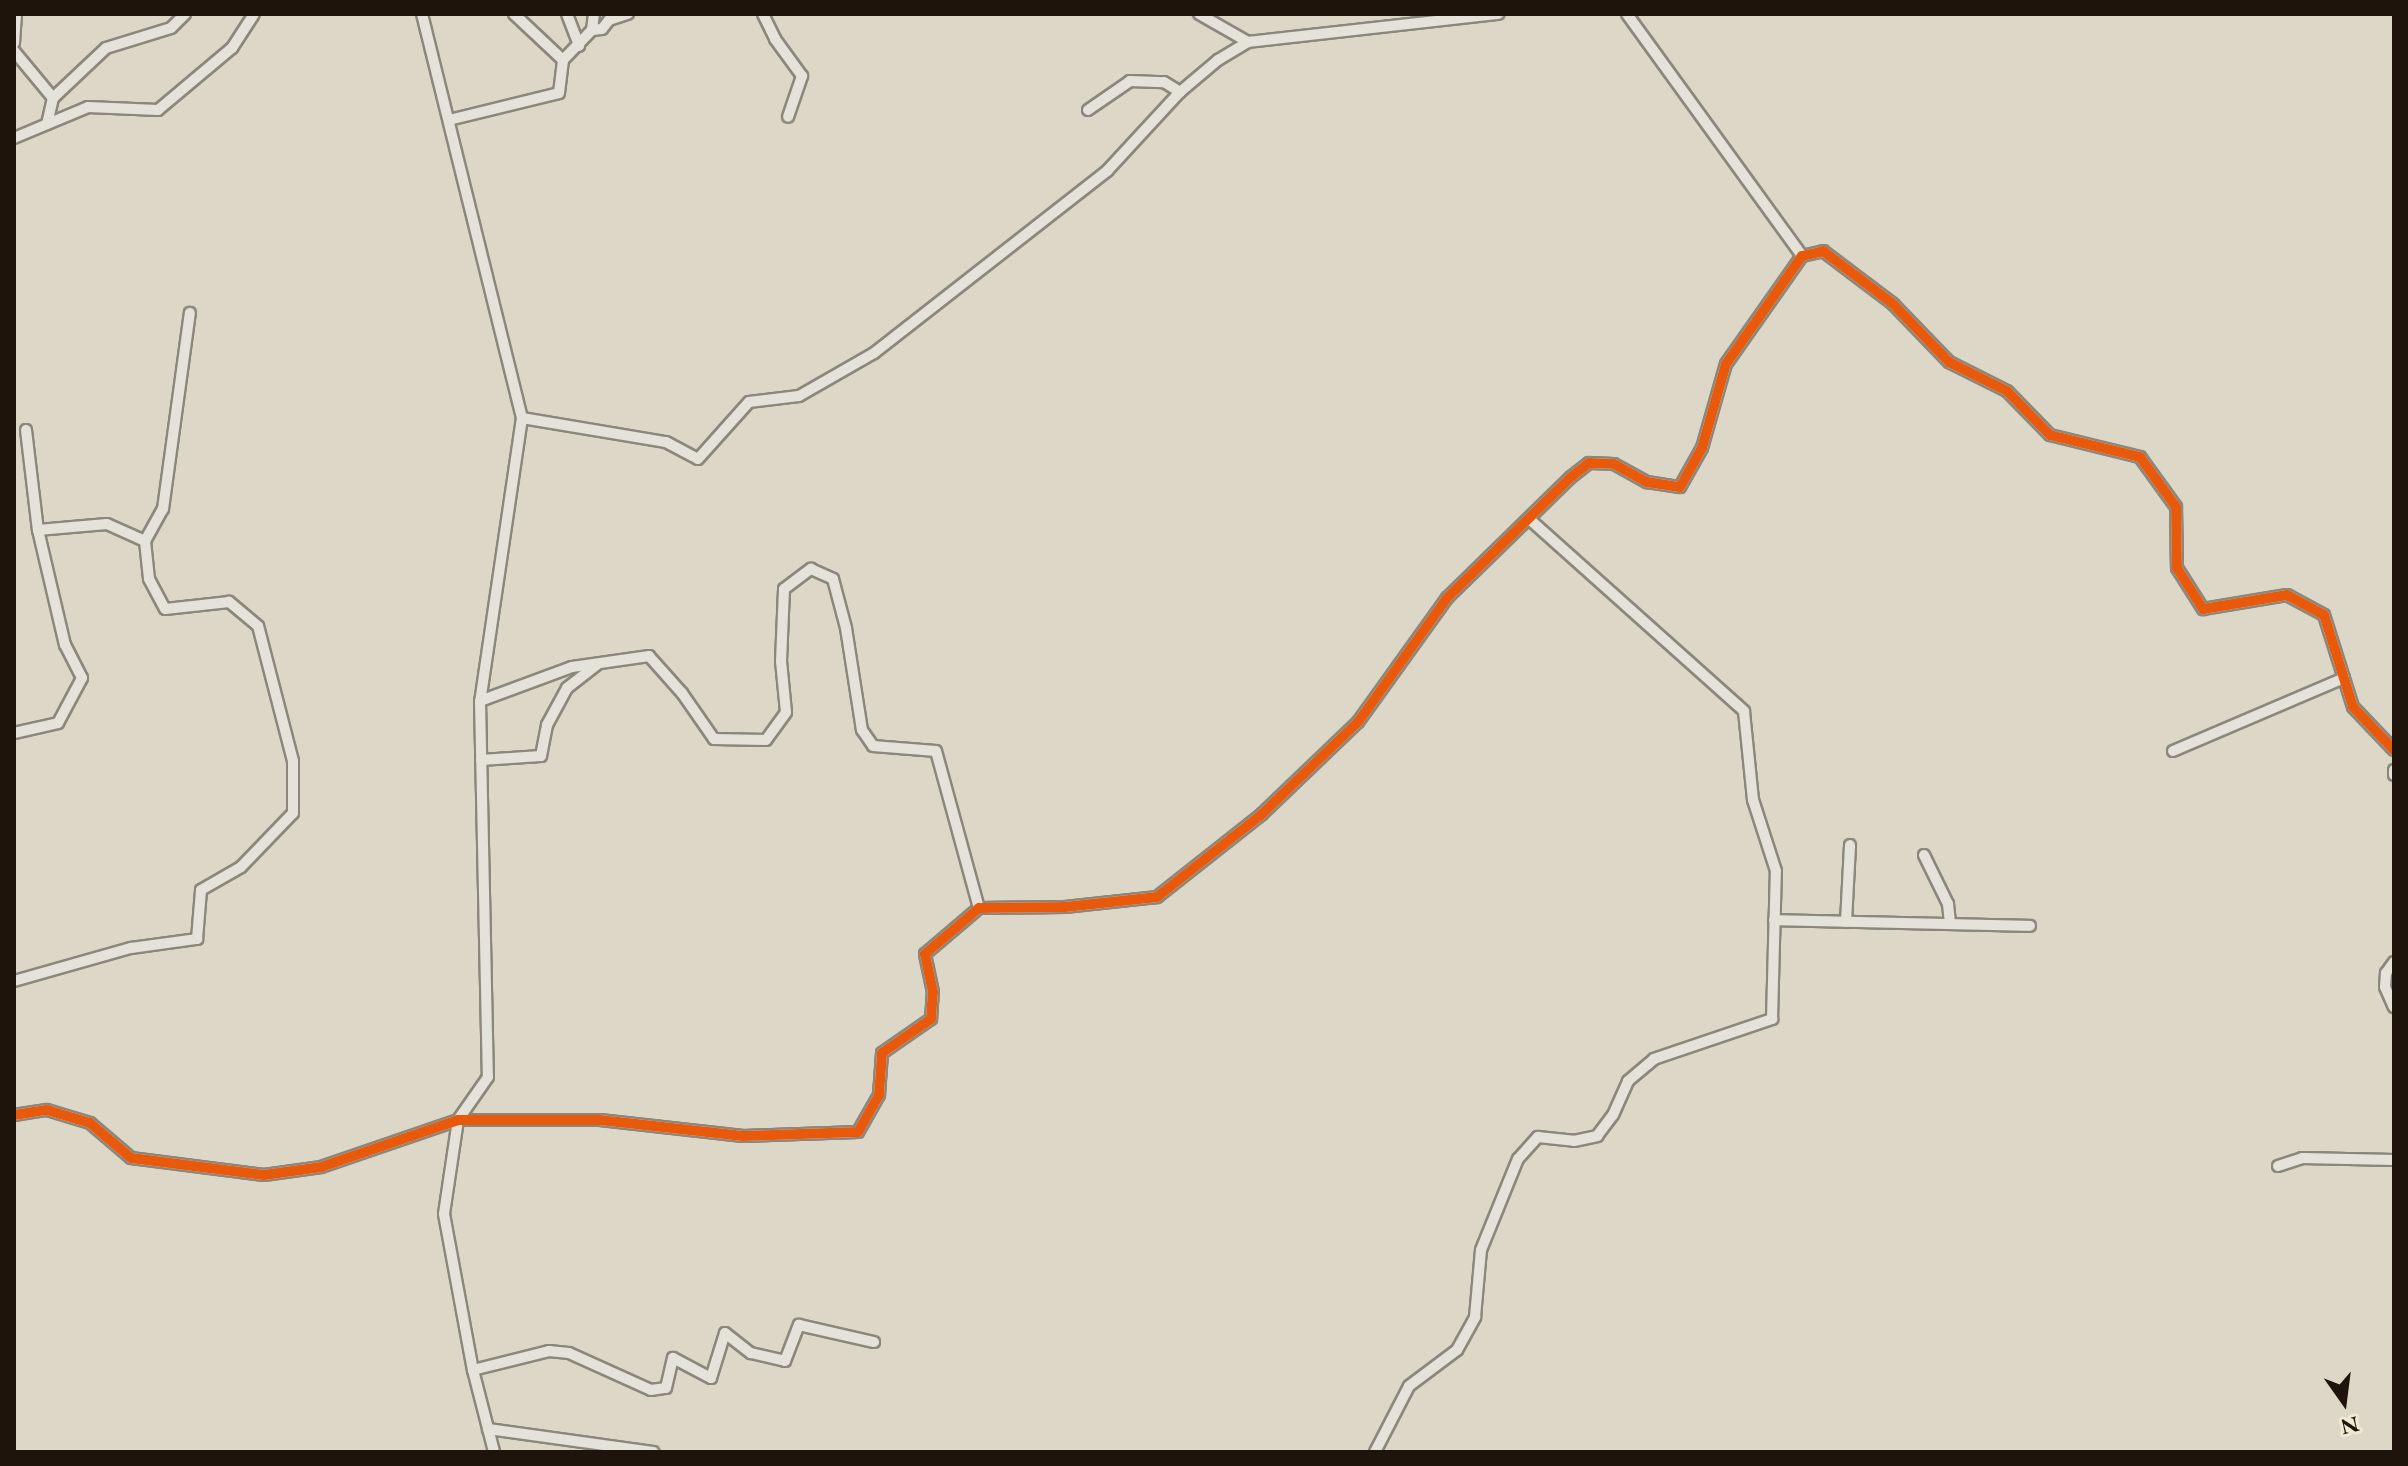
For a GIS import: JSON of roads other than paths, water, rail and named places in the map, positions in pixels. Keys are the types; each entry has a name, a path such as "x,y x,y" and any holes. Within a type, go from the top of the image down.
{"street":[{"path":"14,43 16,14"},
{"path":"47,124 53,98 106,48 171,28 185,14"},
{"path":"14,138 88,107 158,110 232,48 254,14"},
{"path":"422,14 522,418 480,701 488,1077 458,1120 444,1214 473,1370 494,1452"},
{"path":"514,14 563,60"},
{"path":"567,14 579,46"},
{"path":"449,120 559,93 563,60 592,30 594,14"},
{"path":"592,30 602,29 609,20 628,14"},
{"path":"763,14 775,39 802,76 788,117"},
{"path":"1199,14 1248,42"},
{"path":"522,418 666,442 698,459 749,402 799,396 874,353 1107,171 1180,92 1218,60 1248,42 1498,14"},
{"path":"1627,14 1802,256"},
{"path":"14,51 53,98"},
{"path":"1088,110 1130,81 1164,82 1180,92"},
{"path":"14,1115 47,1110 90,1123 131,1158 264,1175 321,1167 458,1120 600,1120 743,1136 858,1132 879,1095 882,1053 931,1019 933,992 925,954 979,908 1065,907 1157,897 1262,814 1358,722 1447,598 1589,463 1614,464 1647,482 1680,487 1702,448 1726,364 1802,256 1823,251 1893,304 1949,362 2007,391 2050,435 2140,457 2176,507 2177,568 2203,609 2287,595 2324,615 2353,707 2394,750"},
{"path":"14,981 131,948 197,939 201,890 241,867 293,813 293,761 258,626 229,602 165,609 149,579 145,541 163,509 190,313"},
{"path":"14,731 58,723 82,678 65,645 38,530 26,430"},
{"path":"1375,1452 1409,1386 1457,1350 1475,1317 1481,1250 1518,1159 1538,1137 1574,1141 1597,1136 1613,1115 1628,1081 1654,1059 1772,1019 1776,871 1753,800 1744,711 1529,519"},
{"path":"38,530 107,524 145,541"},
{"path":"480,701 572,667 649,656 682,693 714,739 766,740 786,712 781,661 784,589 811,569 833,579 846,628 862,730 873,746 936,751 979,908"},
{"path":"481,760 541,756 547,725 567,688 600,663"},
{"path":"2173,751 2344,678"},
{"path":"1846,922 1850,845"},
{"path":"1924,855 1948,904 1950,924"},
{"path":"1774,920 2030,926"},
{"path":"2394,962 2386,973 2385,987 2394,1007"},
{"path":"2278,1166 2302,1158 2394,1160"},
{"path":"473,1370 549,1351 569,1353 651,1390 666,1388 673,1358 711,1378 725,1333 751,1353 785,1361 799,1325 874,1342"},
{"path":"488,1429 653,1452"}]}
